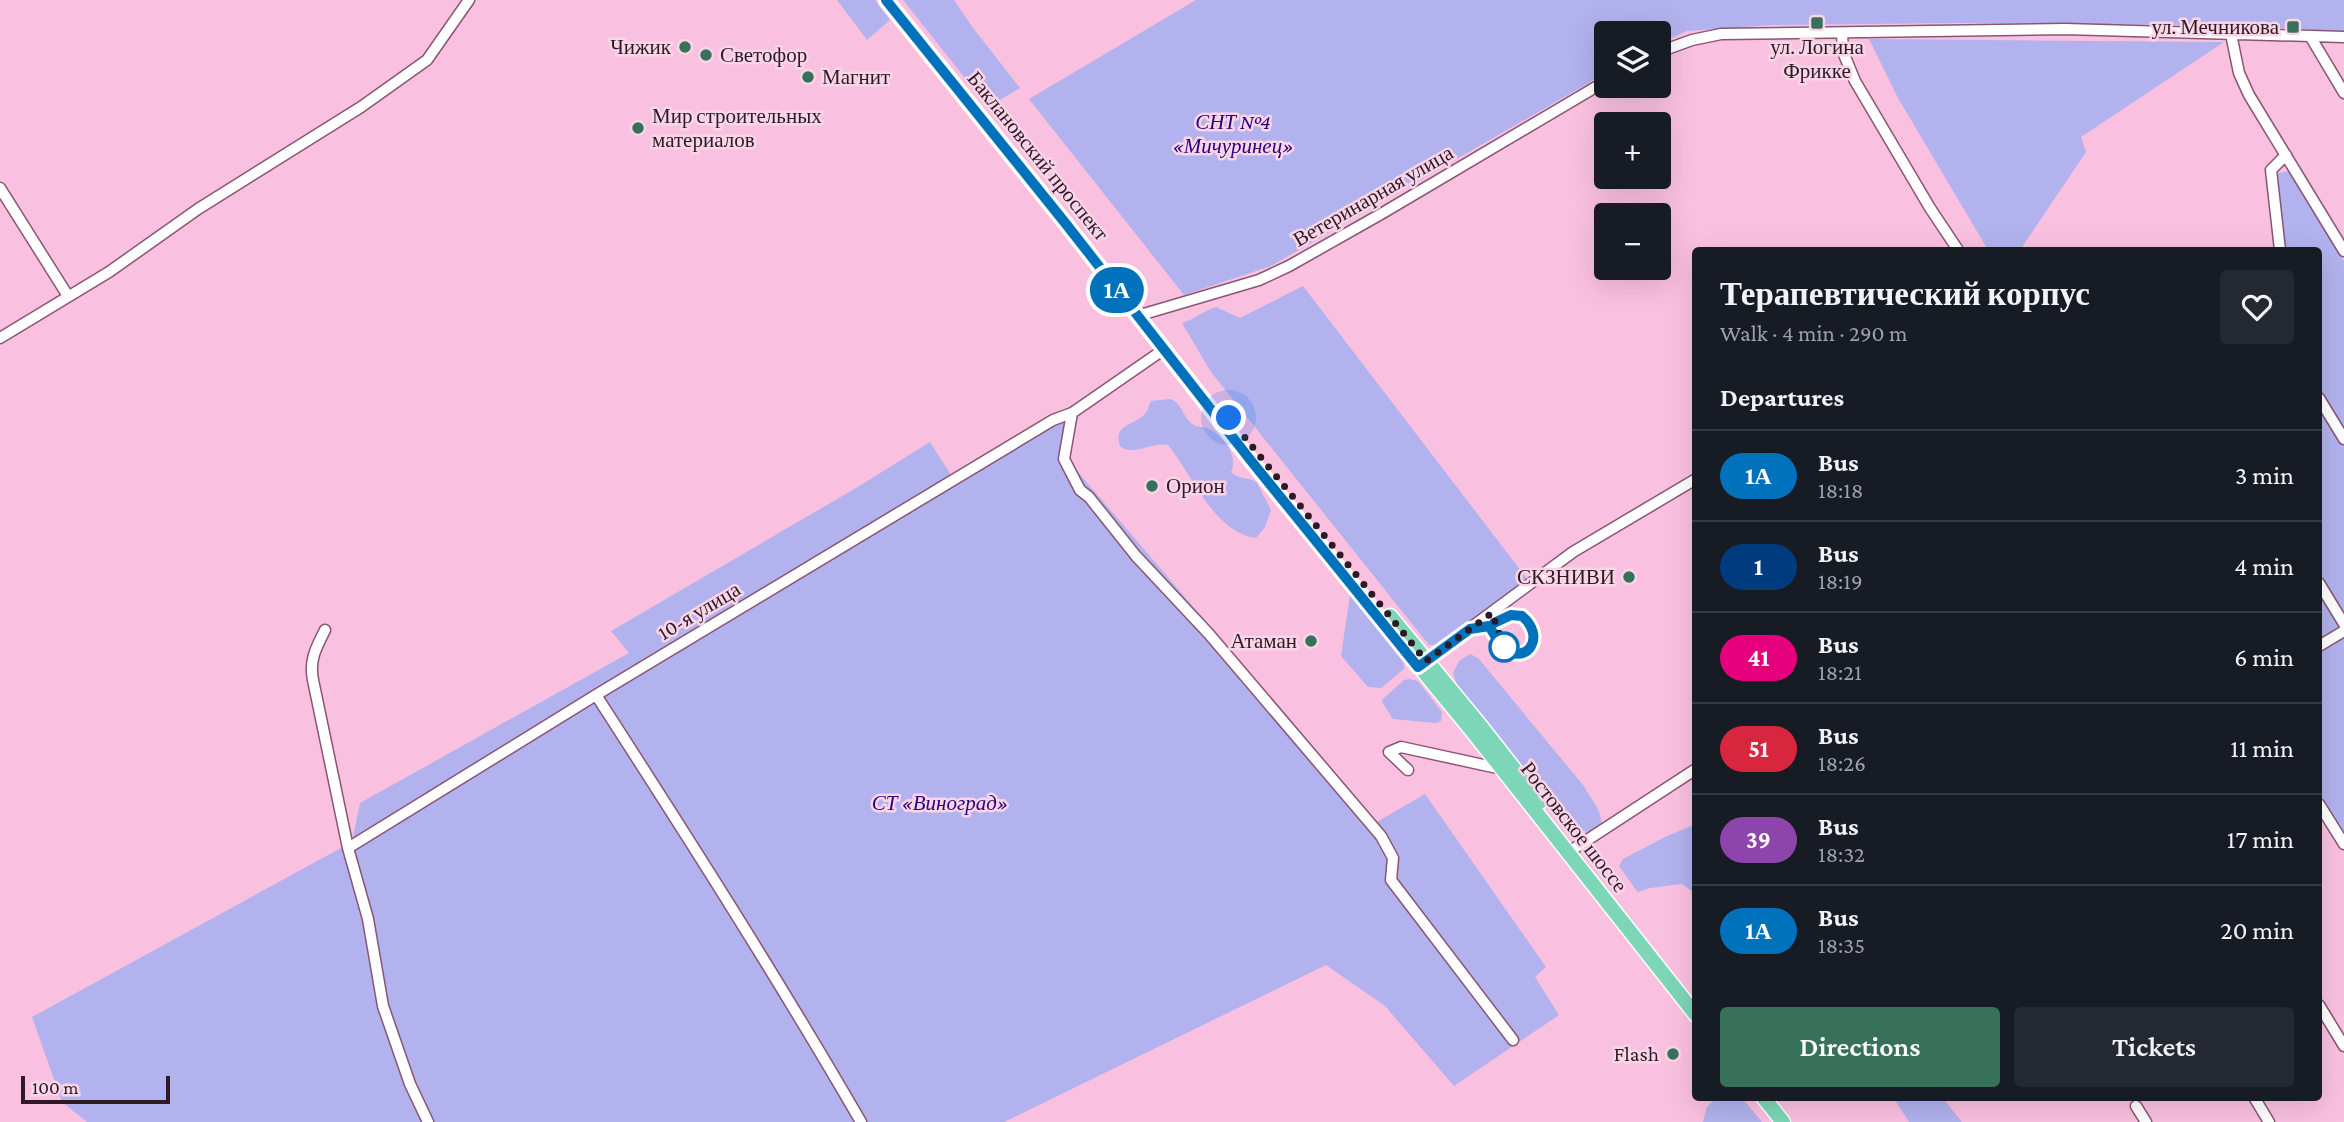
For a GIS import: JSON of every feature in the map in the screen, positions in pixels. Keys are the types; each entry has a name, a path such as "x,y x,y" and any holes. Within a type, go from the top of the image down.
{"main road":[{"name":"Баклановский проспект","path":"886,0 1422,664"},
{"name":"Баклановский проспект","path":"896,0 1076,224 1163,350 1422,664"},
{"name":"Ростовское шоссе","path":"1422,664 1692,1010"},
{"name":"Ростовское шоссе","path":"1422,664 1483,729 1692,997"},
{"path":"1766,1101 1783,1122"},
{"path":"1778,1101 1794,1122"}],"street":[{"path":"0,338 109,272 224,192 361,107 427,60 469,0"},
{"path":"1671,48 1720,34 2066,29 2344,37"},
{"path":"1842,33 1843,52 1855,81 1956,247"},
{"path":"2231,34 2239,73 2249,94 2344,251"},
{"path":"2310,36 2344,93"},
{"name":"Ветеринарная улица","path":"1141,315 1259,280 1298,262 1594,88"},
{"path":"2280,247 2271,170 2286,155"},
{"path":"0,188 68,296"},
{"name":"10-я улица","path":"348,848 596,695 1053,421 1072,413 1163,350"},
{"path":"2322,403 2344,439"},
{"path":"1072,413 1064,459 1080,490 1089,497 1136,556 1209,634 1381,836 1393,858 1391,880 1513,1040"},
{"path":"1422,664 1573,552 1692,482"},
{"path":"2322,588 2344,624"},
{"path":"325,630 312,657 311,667 348,848 368,919 383,1006 410,1084 428,1122"},
{"path":"2322,644 2344,631"},
{"path":"596,695 803,1021 861,1122"},
{"path":"1408,770 1389,752 1401,747 1502,769"},
{"path":"1575,848 1692,772"},
{"path":"2322,809 2344,844"},
{"path":"2322,1010 2344,1046"},
{"path":"2256,1101 2269,1122"},
{"path":"2136,1106 2146,1122"}],"green space":[{"path":"837,0 875,0 890,20 867,40"},
{"path":"903,0 954,0 1020,88 988,107"},
{"name":"СНТ №4 «Мичуринец»","path":"1196,0 2344,0 2344,31 2206,25 1958,23 1773,25 1687,31 1671,38 1671,21 1594,21 1594,80 1271,266 1184,295 1029,99"},
{"path":"1869,39 2224,42 2081,137 2086,152 2022,247 1986,247 1898,98"},
{"path":"2290,171 2344,261 2344,833 2322,798 2322,247 2283,247 2278,173"},
{"path":"1303,286 1528,580 1446,644 1429,645 1211,372 1182,323 1216,307 1240,318"},
{"path":"1170,399 1177,403 1193,425 1207,428 1219,435 1231,452 1231,472 1257,483 1271,510 1265,527 1256,538 1241,534 1216,514 1168,445 1137,450 1120,446 1118,438 1123,428 1142,416 1151,401"},
{"name":"СТ «Виноград»","path":"1074,404 1074,424 1066,458 1377,822 1425,794 1546,967 1535,977 1559,1015 1454,1086 1385,1006 1326,965 1004,1122 87,1122 62,1102 32,1017 352,842 360,803 629,653 611,631 930,442 953,478"},
{"path":"1350,595 1404,663 1404,669 1381,688 1368,687 1341,656"},
{"path":"1470,654 1478,658 1583,785 1599,811 1602,824 1588,832 1572,827 1459,691 1453,673 1459,661"},
{"path":"1404,680 1418,681 1442,712 1441,721 1436,723 1393,719 1382,702 1383,699"},
{"path":"1692,826 1692,891 1682,884 1638,892 1619,866 1623,859"},
{"path":"1713,1101 1744,1101 1762,1122 1703,1122 1707,1107"},
{"path":"1896,1101 1945,1101 1962,1122 1909,1122"}],"bus line":[{"name":"1А","path":"886,0 1418,667 1470,629 1489,626 1504,648 1513,653 1525,652 1532,645 1535,638 1533,630 1522,616 1511,615 1494,623"}],"place":[{"name":"ул. Логина Фрикке","path":"1817,23"},
{"name":"ул. Мечникова","path":"2293,27"},
{"name":"Чижик","path":"685,47"},
{"name":"Светофор","path":"706,55"},
{"name":"Магнит","path":"808,77"},
{"name":"Мир строительных материалов","path":"638,128"},
{"name":"Орион","path":"1152,486"},
{"name":"СКЗНИВИ","path":"1629,577"},
{"name":"Атаман","path":"1311,641"},
{"name":"Flash","path":"1673,1054"}],"route":[{"path":"1229,418 1426,661 1492,613 1504,647"}]}
